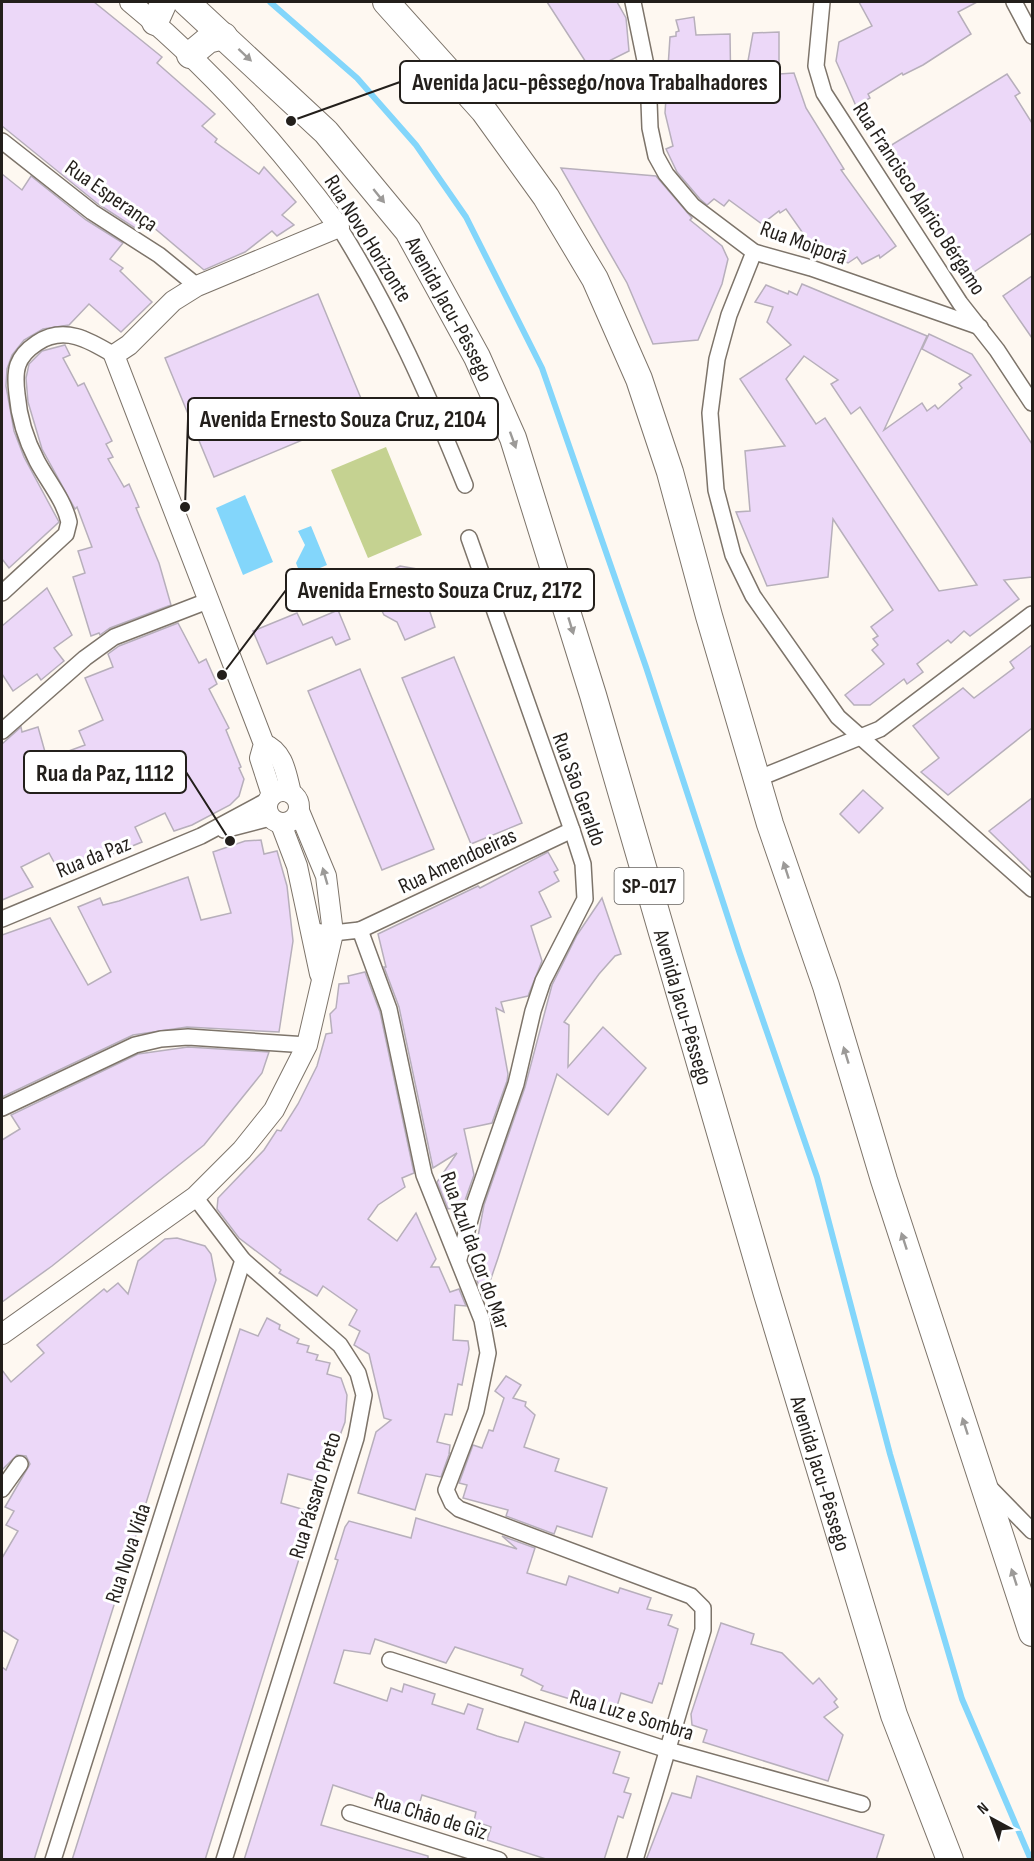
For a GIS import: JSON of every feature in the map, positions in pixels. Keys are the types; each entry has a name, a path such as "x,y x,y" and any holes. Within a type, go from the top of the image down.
{"highway":[{"name":"Avenida Jacu-Pêssego","path":"186,2 326,132 408,231 477,357 513,438 593,695 771,1305 894,1715 950,1860"},
{"path":"386,2 484,111 546,197 595,279 639,380 670,472 709,616 758,779 826,986 884,1180 1032,1633"},
{"path":"190,55 208,40 224,36"}],"street":[{"name":"Rua Novo Horizonte","path":"130,2 159,12 190,55 303,178 339,226 409,355 465,485"},
{"name":"Rua Moiporã","path":"633,2 648,75 650,128 657,156 666,174 693,206 754,252 811,268 980,327"},
{"name":"Rua Francisco Alarico Bérgamo","path":"822,2 816,66 824,93 860,152 960,303 980,327 1032,403"},
{"path":"1014,2 1032,36"},
{"name":"Rua Esperança","path":"2,141 92,212 159,255 197,286"},
{"path":"114,355 129,345 174,301 197,286 339,226"},
{"path":"754,252 729,315 717,359 710,413 717,489 733,555 753,596 838,717 1032,889"},
{"path":"2,593 66,534 69,522 26,438 16,389 18,361 24,352 44,339 63,334 81,337 114,355 210,600 264,744 260,758 280,807 297,866 321,976"},
{"name":"Rua São Geraldo","path":"459,1259 475,1202 516,1084 533,1011 543,981 585,898 583,864 470,538"},
{"path":"2,731 85,658 114,637 210,600"},
{"path":"758,779 880,729 1032,614"},
{"path":"2,1334 195,1197 242,1150 274,1110 307,1045 321,976 333,933 326,876 280,807"},
{"name":"Rua da Paz","path":"2,919 201,836 280,807"},
{"name":"Rua Amendoeiras","path":"360,930 572,830"},
{"path":"312,931 333,933 360,930"},
{"name":"Rua Azul da Cor do Mar","path":"360,930 389,1009 424,1175 482,1320 488,1353 476,1411 446,1490 452,1503 459,1509 691,1596 703,1608 703,1630 668,1750"},
{"path":"2,1108 135,1045 161,1039 188,1036 307,1045"},
{"name":"Rua Pássaro Preto","path":"195,1197 243,1260 340,1345 358,1372 364,1395 356,1438 224,1860"},
{"name":"Rua Nova Vida","path":"53,1860 243,1260"},
{"path":"2,1489 20,1464"},
{"path":"984,1482 1032,1531"},
{"name":"Rua Luz e Sombra","path":"390,1660 668,1750 862,1804"},
{"path":"635,1860 668,1750"},
{"name":"Rua Chão de Giz","path":"350,1813 499,1860"}],"green space":[{"path":"386,447 422,535 368,558 331,470"}],"water":[{"path":"245,495 273,562 243,575 216,508"},
{"path":"311,526 327,565 301,576 296,563 305,545 298,531"}],"building":[{"path":"2,2 94,2 162,57 157,63 215,114 202,126 217,139 215,142 259,174 264,167 296,202 282,215 294,225 277,236 272,231 245,252 204,270 153,227 150,230 139,223 135,228 98,204 2,126"},
{"path":"547,2 617,2 626,18 629,51 591,70"},
{"path":"859,2 977,2 958,12 971,34 923,65 903,75 902,73 868,94 870,98 856,106 836,61 839,42 872,26"},
{"path":"694,17 696,35 730,34 731,99 741,100 753,33 779,32 779,74 794,73 806,108 844,169 841,170 896,246 880,258 879,255 862,264 857,257 848,263 831,254 827,257 794,244 805,236 786,209 780,213 779,211 762,224 729,200 724,206 714,199 707,205 700,199 677,172 666,149 673,146 665,113 670,37 676,36 676,32 679,31 676,20"},
{"path":"1007,74 1020,93 1015,96 1032,123 1032,233 971,274 885,149"},
{"path":"561,168 656,176 692,218 690,220 722,246 728,259 722,284 698,340 653,344 627,283"},
{"path":"2,174 22,190 31,176 86,220 123,243 110,259 123,268 120,271 152,302 121,332 89,304 69,325 43,329 24,340 12,355 7,369 6,386 14,431 24,457 59,522 9,568 2,559"},
{"path":"1032,276 1032,338 1003,296"},
{"path":"802,284 927,336 884,430 922,403 927,411 935,405 938,409 962,388 959,384 971,375 922,349 929,334 972,354 1032,444 1032,577 1004,580 1019,599 970,636 964,631 951,643 948,640 917,664 923,672 907,684 904,679 870,705 854,705 845,695 884,664 872,650 878,645 873,639 878,636 871,627 893,610 833,519 828,577 767,586 736,512 750,511 745,451 785,446 740,379 791,345 767,322 773,307 755,302 766,285 788,294 789,291 797,295","holes":["804,356 838,380 831,384 851,414 860,407 977,585 939,591 825,418 816,424 786,379"]},
{"path":"318,294 367,413 214,477 165,358"},
{"path":"65,345 70,355 63,358 78,386 84,383 112,441 106,444 113,457 108,459 124,487 129,484 139,507 136,508 159,563 171,605 110,628 100,635 99,633 91,636 73,577 85,573 78,551 92,547 77,507 75,509 42,449 28,402 26,378 29,364 42,351"},
{"path":"400,566 417,569 429,581 432,599 429,609 435,627 405,640 397,622 384,615 376,599 376,590 384,574"},
{"path":"47,588 72,635 54,648 64,661 41,680 37,674 13,691 2,674 2,626"},
{"path":"338,610 350,639 336,645 332,637 267,664 253,631 297,613 303,625"},
{"path":"178,623 199,663 206,659 217,684 209,689 229,728 226,730 241,767 239,768 244,779 239,796 230,805 192,825 174,831 165,813 135,827 142,842 61,875 49,853 21,867 33,887 2,900 2,744 21,727 22,732 38,727 47,759 85,745 79,731 103,720 85,678 113,667 108,654 119,646"},
{"path":"1032,645 1032,728 948,795 921,772 939,758 913,726 963,688 974,698 1014,668 1010,662"},
{"path":"454,657 522,823 471,844 402,678"},
{"path":"360,669 434,849 382,870 308,691"},
{"path":"863,790 883,808 859,833 840,814"},
{"path":"1032,798 1032,873 989,831"},
{"path":"261,840 264,854 277,851 287,886 293,941 279,1032 187,1027 133,1035 2,1097 2,935 50,918 88,985 111,972 78,907 100,898 103,905 119,901 188,877 201,920 231,913 213,852 245,841"},
{"path":"548,852 558,870 554,872 559,881 539,892 551,917 531,926 542,961 528,996 501,1002 504,1012 496,1008 508,1074 507,1081 492,1123 464,1129 474,1175 463,1206 448,1209 437,1182 457,1153 433,1168 399,1007 384,967 386,967 378,934 478,886 480,888"},
{"path":"602,898 621,954 615,956 599,974 564,1022 569,1025 568,1067 603,1027 646,1068 608,1115 557,1074 498,1258 485,1296 483,1296 472,1268 484,1205 525,1087 552,985 577,935"},
{"path":"365,972 380,1012 414,1173 402,1178 405,1187 378,1205 368,1219 397,1241 416,1213 436,1259 431,1267 439,1267 450,1292 459,1289 466,1306 455,1305 453,1340 468,1341 469,1349 462,1385 458,1384 452,1415 445,1414 437,1442 450,1445 449,1454 450,1452 441,1477 426,1474 415,1510 358,1493 376,1432 391,1420 384,1418 369,1354 354,1345 360,1331 349,1325 357,1310 323,1286 317,1296 279,1273 281,1270 239,1238 217,1209 218,1198 264,1150 277,1130 281,1131 298,1104 317,1066 326,1034 332,1033 330,1014 336,1008 339,984 349,983 348,976"},
{"path":"188,1047 269,1052 262,1073 204,1145 52,1266 2,1302 2,1140 20,1129 11,1115 138,1054"},
{"path":"177,1238 205,1246 211,1254 216,1280 34,1860 2,1860 2,1667 6,1670 18,1640 2,1630 2,1558 18,1531 6,1525 14,1511 5,1507 30,1464 26,1456 17,1455 2,1470 2,1370 11,1382 44,1353 37,1345 104,1289 107,1292 118,1283 128,1294 138,1261 165,1239"},
{"path":"267,1318 280,1325 279,1329 299,1339 297,1343 309,1346 307,1352 318,1355 316,1360 330,1363 327,1374 341,1378 347,1395 345,1422 322,1483 288,1474 281,1503 305,1510 300,1525 309,1527 205,1860 72,1860 240,1329 258,1336"},
{"path":"506,1376 521,1385 513,1398 526,1402 525,1406 535,1415 524,1447 559,1459 555,1471 607,1488 592,1537 557,1526 554,1534 506,1516 508,1510 463,1498 467,1485 459,1483 473,1445 482,1448 489,1430 493,1431 504,1398 495,1391"},
{"path":"416,1518 517,1549 502,1536 535,1548 527,1573 566,1585 569,1576 618,1593 620,1588 651,1598 647,1609 672,1615 668,1625 678,1629 662,1684 659,1683 652,1703 621,1693 615,1713 541,1690 543,1686 521,1675 523,1669 455,1647 446,1663 375,1639 370,1654 344,1650 334,1683 387,1701 391,1688 402,1692 404,1684 435,1694 432,1704 464,1714 468,1704 483,1709 477,1729 497,1736 518,1742 525,1722 620,1752 613,1773 629,1778 624,1792 631,1794 623,1818 618,1816 604,1860 549,1860 487,1840 491,1827 474,1821 476,1812 422,1795 415,1817 383,1807 384,1802 333,1785 321,1825 428,1856 428,1860 244,1860 338,1560 335,1559 345,1527 349,1521 411,1538"},
{"path":"721,1623 754,1634 751,1644 782,1653 813,1684 819,1678 837,1699 834,1702 838,1707 824,1717 843,1735 828,1781 703,1742 707,1730 692,1725 691,1714"},
{"path":"697,1776 884,1835 876,1860 646,1860 672,1793 691,1798"}],"waterway":[{"path":"270,2 357,78 416,145 466,217 542,368 646,667 739,951 817,1177 890,1454 962,1699 1031,1860"}],"place":[{"name":"Avenida Jacu-pêssego/nova Trabalhadores","path":"291,121"},
{"name":"Avenida Ernesto Souza Cruz, 2104","path":"185,507"},
{"name":"Avenida Ernesto Souza Cruz, 2172","path":"222,675"},
{"name":"Rua da Paz, 1112","path":"230,841"}]}
